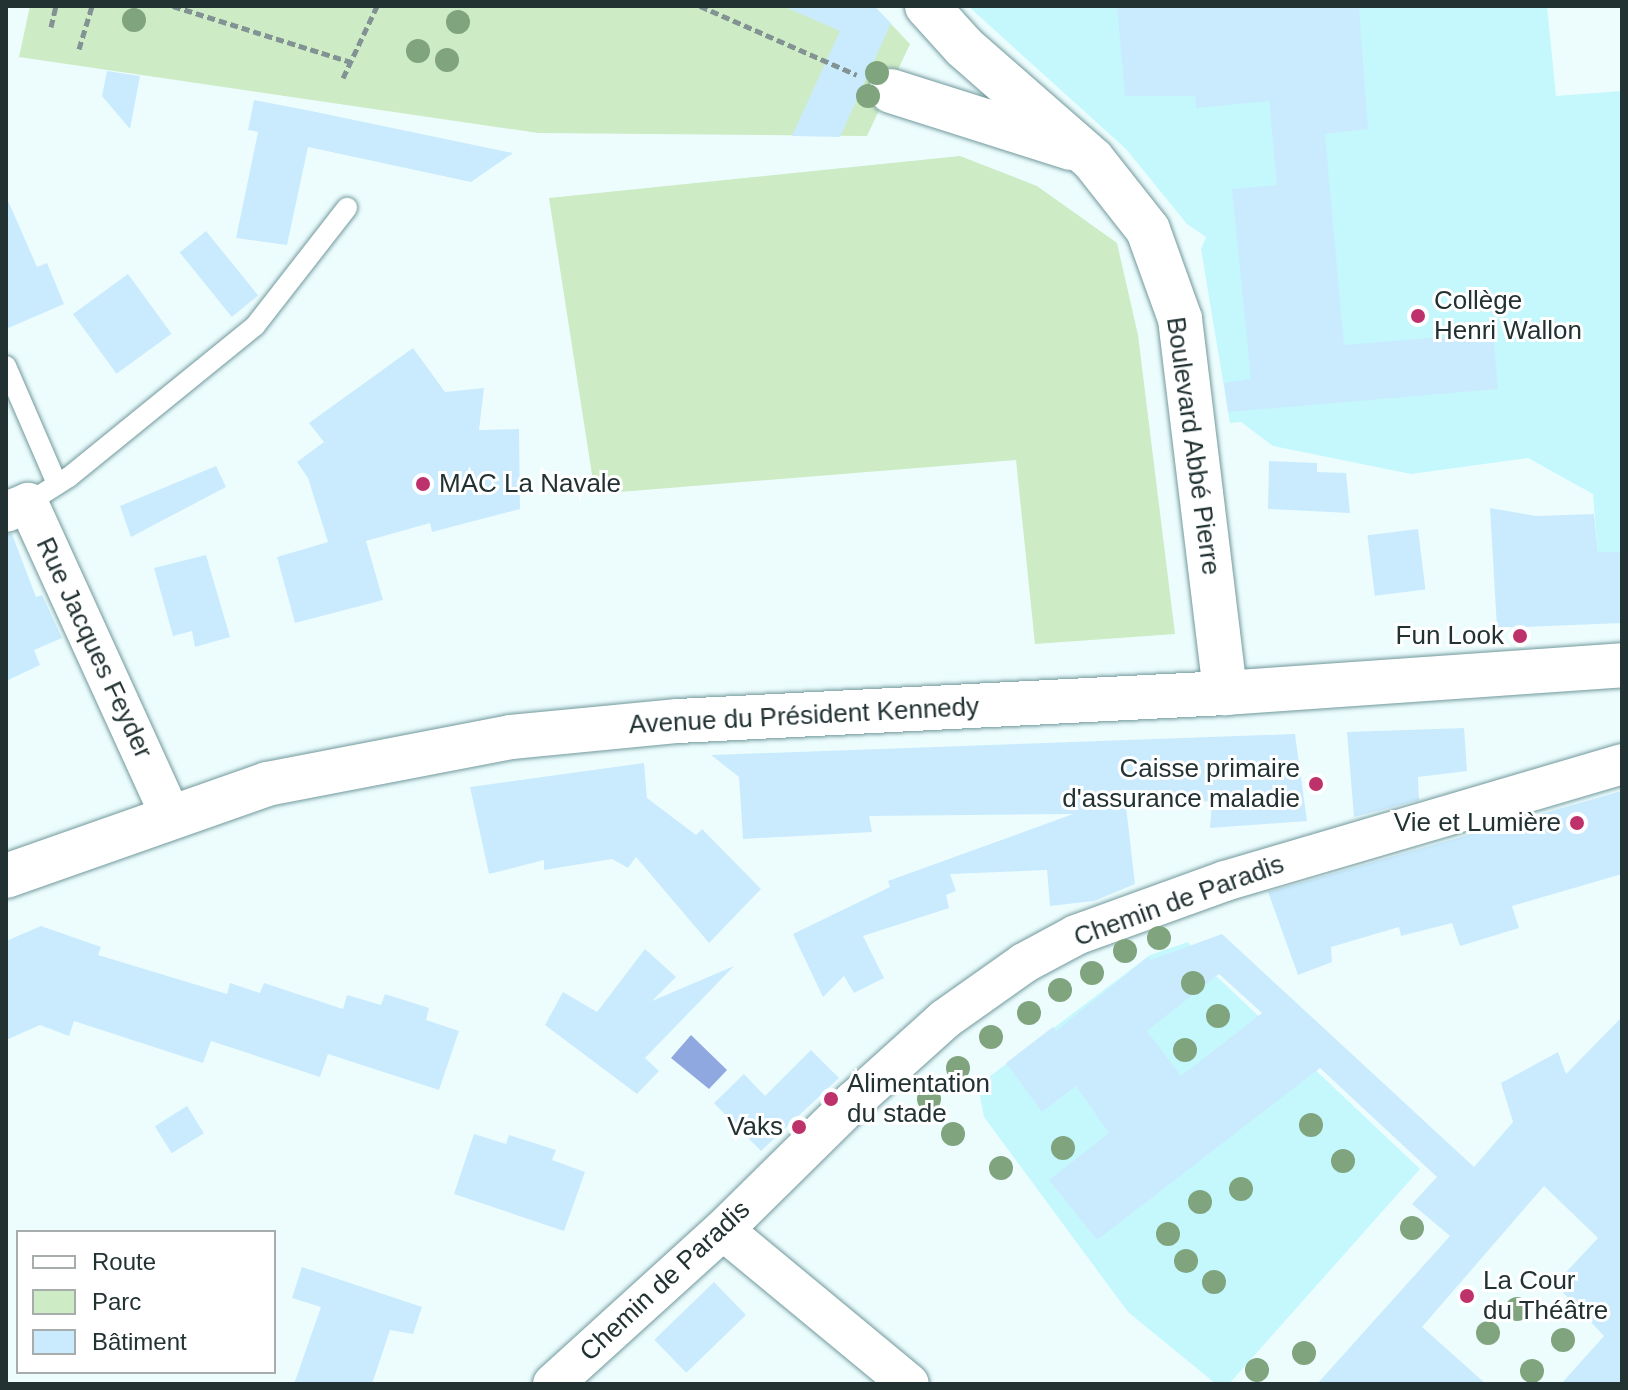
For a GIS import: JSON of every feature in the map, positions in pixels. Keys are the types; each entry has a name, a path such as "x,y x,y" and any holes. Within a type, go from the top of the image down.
{"main road":[{"path":"891,91 916,85 941,66 927,7"},
{"name":"Boulevard Abbé Pierre","path":"927,7 964,47 1083,151 1148,230 1180,319 1225,693"},
{"path":"891,91 1083,151"},
{"name":"Avenue du Président Kennedy","path":"6,876 170,815 334,768 511,737 678,721 1225,693 1622,665"}],"street":[{"name":"Rue Jacques Feyder","path":"30,500 170,815"},
{"name":"Chemin de Paradis","path":"553,1384 723,1230 945,1019 1024,963 1076,935 1225,881 1622,764"},
{"path":"723,1230 909,1384"}],"lane":[{"path":"6,366 30,500 255,326 347,208"}],"path":[{"path":"51,27 56,6"},
{"path":"79,49 92,6"},
{"path":"173,6 351,62"},
{"path":"343,78 377,6"},
{"path":"700,6 891,91"}],"shaded area":[{"name":"Collège Henri Wallon","path":"968,6 1547,6 1556,96 1622,91 1622,553 1598,552 1593,494 1528,458 1411,474 1273,446 1241,422 1230,423 1201,249 1206,237 1187,224 1126,149"},
{"path":"1188,942 1213,973 1420,1169 1229,1384 1216,1384 1128,1312 984,1117 979,1092 989,1077 1150,955"}],"green space":[{"path":"30,6 874,6 910,44 867,136 538,133 19,57"},
{"path":"960,156 1037,186 1117,243 1138,335 1175,634 1035,644 1016,460 595,494 549,198"}],"water":[{"path":"691,1035 727,1070 709,1089 671,1058"}],"building":[{"path":"783,6 874,6 891,23 840,137 792,136 840,31"},
{"path":"1117,6 1359,6 1368,129 1325,134 1344,345 1493,333 1498,389 1228,412 1224,383 1251,379 1232,189 1277,185 1269,101 1196,108 1195,96 1125,96"},
{"path":"107,71 140,76 130,129 102,96"},
{"path":"254,100 513,153 471,182 308,147 287,245 236,238 258,132 248,130"},
{"path":"6,196 37,267 47,263 64,304 6,329"},
{"path":"206,231 258,296 232,317 180,252"},
{"path":"128,274 171,334 116,374 73,314"},
{"name":"MAC La Navale","path":"413,348 445,392 484,388 479,430 519,429 520,509 432,532 430,523 366,541 383,600 295,623 277,557 328,542 308,478 297,462 324,442 309,423"},
{"path":"1269,461 1317,463 1317,472 1346,473 1350,513 1268,509"},
{"path":"216,466 226,487 131,537 120,506"},
{"path":"1490,508 1536,516 1594,514 1598,552 1622,552 1622,623 1497,628"},
{"path":"1418,529 1425,590 1375,596 1367,535"},
{"path":"6,534 12,534 36,597 42,595 62,638 34,650 40,665 6,681"},
{"path":"206,555 230,637 195,647 192,631 173,636 154,568"},
{"path":"1464,728 1467,771 1418,777 1419,800 1354,817 1347,732"},
{"path":"1295,734 1307,821 1210,828 1212,801 1126,806 1135,884 1094,901 1050,906 1047,870 950,874 956,891 946,895 949,908 863,936 884,978 854,993 844,976 823,997 793,934 890,887 888,881 1073,814 869,816 872,832 743,839 739,777 711,755"},
{"path":"644,763 647,798 696,835 702,829 761,889 709,943 636,857 628,868 612,859 544,870 544,860 489,874 470,787"},
{"path":"1622,791 1622,874 1512,906 1519,928 1460,946 1452,923 1401,936 1399,927 1331,947 1332,962 1298,975 1268,892"},
{"path":"41,926 101,947 98,955 227,994 230,983 260,993 264,983 343,1009 347,995 381,1005 385,994 429,1008 426,1020 459,1031 439,1090 328,1054 320,1077 211,1041 203,1063 74,1021 69,1036 40,1025 6,1040 6,941"},
{"path":"1222,934 1474,1167 1513,1122 1501,1083 1558,1052 1566,1074 1622,1017 1622,1384 1561,1384 1604,1336 1555,1284 1598,1238 1544,1186 1422,1327 1486,1384 1317,1384 1450,1236 1412,1204 1437,1177 1320,1068 1097,1240 1049,1180 1109,1133 1076,1086 1042,1112 1006,1063 1053,1027 1056,1031 1148,957 1151,960","holes":["1219,974 1262,1013 1181,1076 1147,1031"]},
{"path":"645,949 676,977 652,1001 734,966 645,1058 659,1071 637,1094 545,1025 563,992 597,1012"},
{"path":"811,1050 839,1078 761,1151 714,1103 744,1074 765,1096"},
{"path":"187,1106 204,1133 172,1153 155,1126"},
{"path":"474,1134 506,1144 509,1135 556,1150 552,1160 585,1172 564,1231 454,1194"},
{"path":"302,1267 422,1307 413,1334 390,1330 372,1384 294,1384 321,1307 292,1298"},
{"path":"714,1282 746,1315 686,1373 654,1340"}],"place":[{"name":"Collège Henri Wallon","path":"1418,316"},
{"name":"MAC La Navale","path":"423,484"},
{"name":"Fun Look","path":"1520,636"},
{"name":"Caisse primaire d'assurance maladie","path":"1316,784"},
{"name":"Vie et Lumière","path":"1577,823"},
{"name":"Alimentation du stade","path":"831,1099"},
{"name":"Vaks","path":"799,1127"},
{"name":"La Cour du Théâtre","path":"1467,1296"}]}
